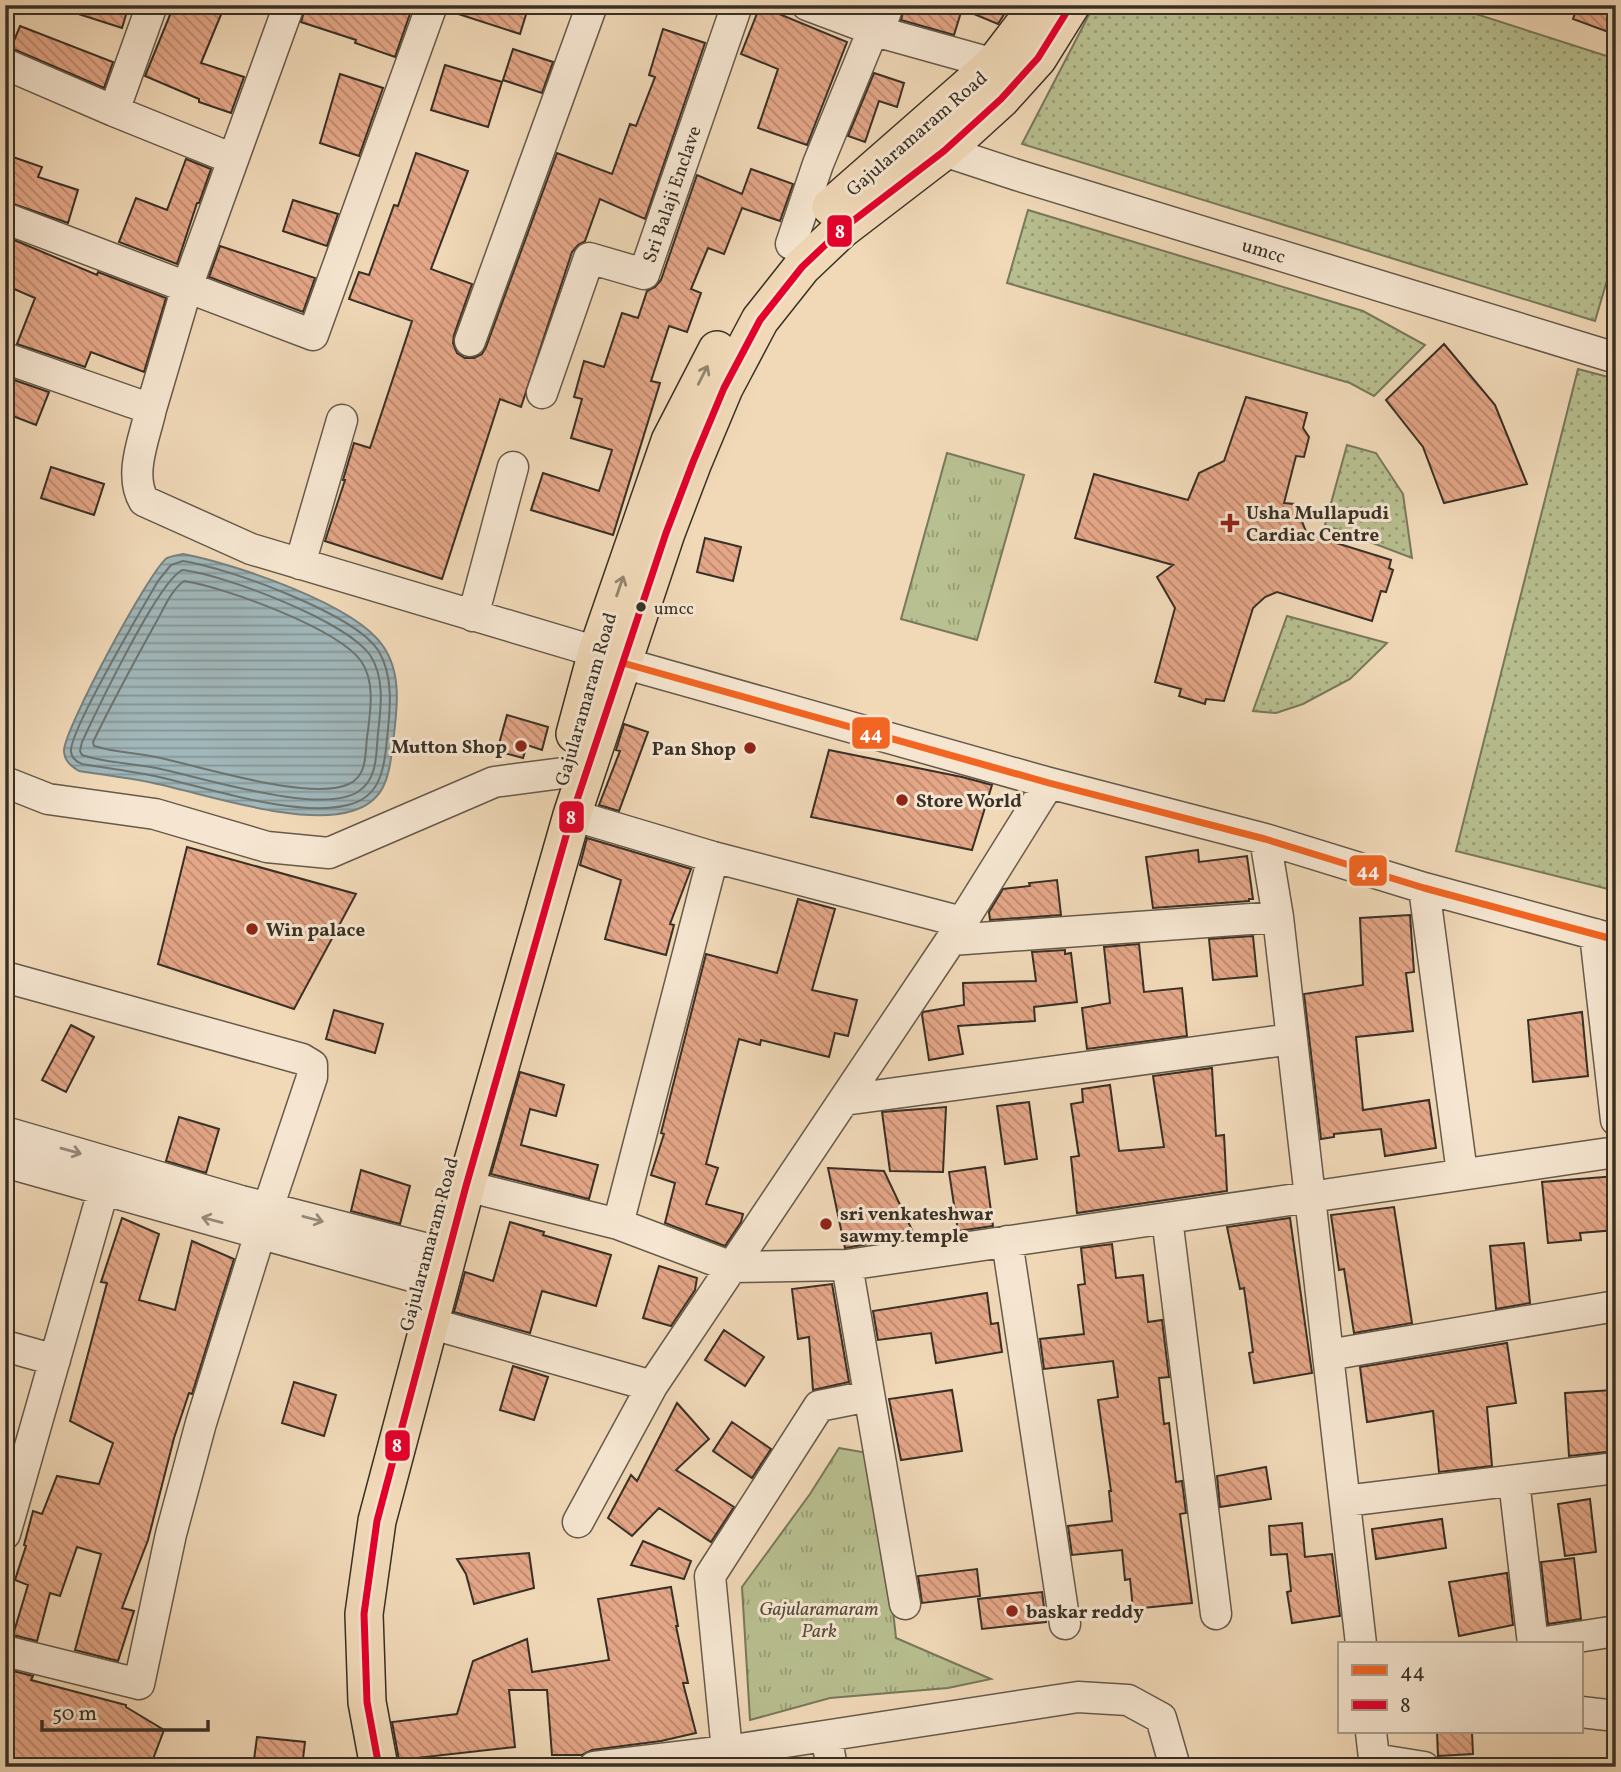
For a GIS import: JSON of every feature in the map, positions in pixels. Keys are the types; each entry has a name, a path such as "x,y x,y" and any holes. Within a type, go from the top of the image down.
{"main road":[{"name":"Gajularamaram Road","path":"362,1767 344,1632 345,1597 355,1528 489,1021 563,773 610,657 666,533 724,388 760,320 802,267 929,143 1038,5"},
{"name":"Gajularamaram Road","path":"379,1767 367,1702 364,1615 377,1521 466,1186 572,815 610,657 670,441 709,364 744,305 791,244 929,143 1000,99 1038,58 1071,5"}],"street":[{"path":"114,111 152,5"},
{"path":"289,5 187,287 151,409 136,477 144,500 251,549 610,657 1049,783 1265,839 1424,888 1605,937 1616,1120"},
{"path":"5,218 313,335 432,5"},
{"path":"470,341 592,5"},
{"name":"Sri Balaji Enclave","path":"542,393 589,258 643,274 737,5"},
{"path":"807,5 880,22 994,64"},
{"path":"791,244 818,164 880,22"},
{"path":"5,64 233,159"},
{"name":"umcc","path":"929,143 1616,358"},
{"path":"5,358 151,409"},
{"path":"300,564 342,420"},
{"path":"473,615 513,467"},
{"path":"5,782 48,799 155,814 267,847 329,853 494,782 563,773"},
{"path":"578,1522 652,1386 956,931 1049,783"},
{"path":"572,815 956,931 1278,917"},
{"path":"1265,839 1278,917 1361,1642"},
{"path":"618,1224 713,857"},
{"path":"1424,888 1462,1173"},
{"path":"5,977 302,1059 312,1065 312,1077 198,1436 172,1534 139,1684 5,1651"},
{"path":"844,1100 1292,1039"},
{"path":"5,1132 265,1220 424,1264"},
{"path":"466,1186 618,1224 732,1267 847,1265 1616,1152"},
{"path":"5,1162 103,1191 265,1220"},
{"path":"7,1521 103,1191"},
{"path":"1167,1218 1216,1614"},
{"path":"1007,1241 1065,1624"},
{"path":"847,1265 905,1604"},
{"path":"1328,1356 1616,1306"},
{"path":"429,1323 652,1386"},
{"path":"5,1346 55,1360"},
{"path":"727,1752 709,1576 819,1406 869,1396"},
{"path":"1345,1501 1616,1468"},
{"path":"1514,1481 1533,1642"},
{"path":"1546,1642 1616,1631"},
{"path":"593,1767 656,1763 1078,1697 1128,1700 1161,1718 1175,1767"},
{"path":"1582,1712 1616,1716"},
{"path":"826,1736 832,1767"},
{"path":"1373,1753 1424,1767"}],"green space":[{"path":"1094,5 1448,5 1616,59 1616,250 1595,321 1022,144"},
{"path":"1028,210 1363,311 1425,345 1374,396 1350,383 1007,283"},
{"path":"1578,369 1616,379 1616,891 1456,851"},
{"path":"1347,445 1376,453 1403,494 1412,558 1325,525"},
{"path":"947,453 1024,475 977,640 901,619"},
{"path":"1287,616 1387,643 1350,679 1303,704 1276,713 1253,711"},
{"name":"Gajularamaram Park","path":"839,1448 868,1453 882,1509 896,1638 991,1679 948,1688 830,1698 750,1720 742,1587 810,1494"}],"water":[{"path":"183,554 231,566 320,601 368,630 383,646 394,670 396,711 389,770 382,788 371,802 352,811 331,815 281,812 153,783 79,771 67,761 64,751 67,737 127,618 158,568 167,558"}],"building":[{"path":"64,5 129,5 122,28 63,9"},
{"path":"174,5 225,5 201,63 244,77 231,113 199,102 199,99 145,76"},
{"path":"306,5 413,5 395,57 355,43 356,40 301,22"},
{"path":"449,5 529,5 520,34 449,11"},
{"path":"905,5 1010,5 998,24 962,9 954,35 901,20"},
{"path":"1578,5 1616,5 1616,19 1611,33 1573,19"},
{"path":"760,6 847,42 807,145 758,128 778,69 741,54"},
{"path":"20,26 113,62 104,88 11,48"},
{"path":"663,29 705,43 645,219 600,199 585,241 572,252 521,407 500,399 442,579 325,541 354,443 370,448 412,321 349,299 359,272 369,275 394,205 398,206 416,153 468,171 431,269 472,284 453,343 457,353 465,358 474,358 482,354 486,347 557,153 612,174 630,124 636,126 655,77 649,75"},
{"path":"513,49 553,62 542,93 503,80"},
{"path":"445,65 502,82 488,127 431,110"},
{"path":"874,73 904,83 897,107 879,101 865,142 848,136"},
{"path":"340,74 383,88 359,156 320,143"},
{"path":"13,157 42,167 38,177 78,190 68,223 5,201 5,179"},
{"path":"186,159 211,169 177,264 119,242 136,198 167,210"},
{"path":"751,169 793,184 780,221 742,208 724,254 708,248 691,289 701,293 687,332 669,326 651,381 660,383 613,535 531,510 543,473 599,491 612,450 571,438 582,399 574,397 584,361 604,367 622,313 638,318 647,291 661,280 697,175 742,194"},
{"path":"293,200 338,214 327,246 283,231"},
{"path":"7,237 97,275 98,272 166,298 144,372 91,352 85,367 17,344 35,298 5,285"},
{"path":"220,246 315,278 303,312 209,277"},
{"path":"1444,344 1495,405 1527,484 1444,503 1423,447 1386,400"},
{"path":"14,380 49,392 36,425 5,413 5,402"},
{"path":"1246,397 1307,413 1303,428 1309,437 1304,457 1296,456 1284,503 1295,504 1307,534 1391,560 1389,568 1393,570 1386,592 1381,591 1372,621 1277,592 1265,597 1253,608 1224,701 1206,699 1205,704 1179,696 1181,689 1155,682 1175,608 1157,577 1173,565 1075,538 1094,474 1188,500 1199,473 1224,461"},
{"path":"51,467 104,484 94,515 41,498"},
{"path":"705,538 741,547 733,581 697,572"},
{"path":"507,715 548,727 542,750 527,745 523,758 497,751"},
{"path":"624,724 648,732 619,811 599,805 620,751 616,750"},
{"name":"Store World","path":"829,750 992,785 972,850 811,817"},
{"path":"587,838 691,869 670,924 674,925 666,955 605,939 621,880 580,865"},
{"name":"Win palace","path":"187,847 356,894 294,1009 158,964"},
{"path":"1198,850 1199,862 1247,856 1253,899 1153,908 1146,857"},
{"path":"1057,880 1061,915 990,920 989,912 1003,889"},
{"path":"798,899 835,909 812,990 857,1000 848,1036 835,1033 829,1057 761,1040 760,1045 739,1039 706,1164 718,1168 706,1204 743,1214 741,1222 725,1246 665,1223 675,1183 651,1175 664,1134 661,1133 706,954 777,973"},
{"path":"1410,915 1414,972 1406,973 1413,1031 1356,1037 1363,1110 1429,1100 1436,1148 1385,1156 1381,1129 1334,1134 1334,1137 1321,1139 1304,994 1363,985 1360,918"},
{"path":"1253,936 1257,976 1213,980 1209,939"},
{"path":"1139,944 1144,992 1182,988 1187,1036 1087,1049 1082,1008 1110,1003 1104,947"},
{"path":"1065,950 1065,954 1071,953 1077,1002 1034,1007 1035,1021 958,1026 963,1054 929,1060 923,1012 964,1005 963,983 1036,981 1032,952"},
{"path":"334,1010 383,1024 375,1053 326,1039"},
{"path":"1582,1012 1588,1076 1533,1082 1528,1020"},
{"path":"71,1025 94,1037 66,1092 42,1080"},
{"path":"1212,1068 1216,1136 1224,1135 1227,1191 1077,1213 1071,1157 1079,1156 1071,1104 1083,1102 1082,1089 1110,1085 1119,1151 1164,1147 1153,1076"},
{"path":"520,1072 564,1085 556,1116 530,1109 521,1145 598,1165 589,1199 491,1174"},
{"path":"1029,1102 1037,1159 1005,1164 997,1106"},
{"path":"946,1107 943,1172 890,1171 882,1112"},
{"path":"179,1117 219,1129 206,1173 166,1161"},
{"path":"985,1167 993,1226 958,1231 949,1172"},
{"path":"828,1168 884,1171 913,1232 845,1248"},
{"path":"361,1170 410,1186 400,1224 351,1211"},
{"path":"1616,1176 1616,1230 1580,1233 1581,1240 1548,1243 1542,1182"},
{"path":"1394,1207 1412,1323 1354,1333 1344,1269 1339,1270 1331,1215"},
{"path":"122,1218 159,1234 139,1300 175,1310 192,1241 234,1259 192,1394 189,1393 174,1438 148,1540 122,1608 134,1611 118,1661 75,1650 101,1554 77,1547 60,1596 50,1593 37,1641 13,1635 28,1585 15,1580 33,1511 42,1514 57,1476 99,1484 113,1443 70,1421 107,1283 101,1282"},
{"path":"1290,1218 1312,1373 1254,1383 1249,1353 1253,1352 1244,1288 1240,1289 1227,1227"},
{"path":"510,1222 544,1232 543,1235 611,1255 596,1306 542,1291 530,1333 454,1312 465,1272 493,1281"},
{"path":"1524,1243 1530,1303 1496,1309 1490,1246"},
{"path":"1112,1244 1116,1278 1143,1275 1148,1322 1162,1320 1169,1377 1159,1378 1164,1424 1169,1423 1176,1482 1182,1481 1186,1513 1180,1514 1192,1603 1133,1609 1130,1579 1125,1580 1122,1550 1072,1555 1068,1526 1112,1521 1111,1491 1098,1400 1118,1397 1113,1361 1044,1369 1040,1339 1084,1334 1078,1285 1085,1284 1081,1248"},
{"path":"659,1266 697,1278 695,1290 671,1326 643,1318"},
{"path":"832,1284 849,1382 813,1390 809,1337 798,1339 792,1289"},
{"path":"987,1293 991,1324 998,1323 1002,1352 936,1363 931,1333 878,1340 873,1311"},
{"path":"724,1330 764,1357 745,1386 705,1360"},
{"path":"1507,1343 1516,1403 1487,1407 1492,1466 1439,1472 1433,1411 1367,1422 1360,1367"},
{"path":"513,1366 548,1377 534,1420 500,1410"},
{"path":"294,1382 336,1395 324,1436 282,1423"},
{"path":"952,1390 962,1451 901,1460 889,1399"},
{"path":"1613,1390 1616,1451 1569,1456 1565,1393"},
{"path":"677,1403 709,1439 676,1470 734,1507 711,1542 659,1508 632,1536 608,1518 631,1475 637,1481"},
{"path":"732,1422 771,1449 752,1478 713,1451"},
{"path":"1266,1467 1271,1499 1220,1507 1217,1476"},
{"path":"1590,1499 1596,1552 1565,1556 1558,1504"},
{"path":"1442,1519 1446,1548 1376,1559 1372,1529"},
{"path":"1302,1523 1305,1557 1332,1554 1340,1616 1292,1623 1287,1592 1291,1591 1287,1554 1271,1555 1269,1526"},
{"path":"643,1541 691,1561 684,1579 631,1565"},
{"path":"529,1553 534,1588 474,1604 466,1574 457,1559"},
{"path":"1574,1558 1581,1619 1548,1624 1541,1562"},
{"path":"977,1569 980,1596 922,1603 918,1576"},
{"path":"1507,1573 1513,1625 1459,1636 1449,1582"},
{"path":"671,1587 688,1683 683,1683 696,1733 661,1741 592,1750 582,1755 552,1755 547,1690 509,1690 515,1747 399,1760 392,1722 457,1714 473,1661 527,1639 532,1672 609,1660 598,1599"},
{"name":"baskar reddy","path":"1042,1592 1046,1622 982,1629 978,1599"},
{"path":"5,1669 33,1676 31,1680 126,1705 164,1730 150,1767 5,1767"},
{"path":"1437,1734 1472,1734 1473,1754 1438,1756"},
{"path":"257,1737 305,1742 302,1767 253,1767"}],"transit line":[{"name":"8","path":"379,1767 367,1702 364,1614 377,1521 466,1186 572,815 666,533 693,462 724,388 760,320 802,267 841,230 944,151 1001,99 1038,58 1071,5"},
{"name":"44","path":"623,663 1049,783 1265,839 1424,888 1616,940"}],"place":[{"name":"Usha Mullapudi Cardiac Centre","path":"1230,523"},
{"name":"umcc","path":"641,607"},
{"name":"Mutton Shop","path":"521,746"},
{"name":"Pan Shop","path":"750,748"},
{"name":"Store World","path":"902,800"},
{"name":"Win palace","path":"252,929"},
{"name":"sri venkateshwar sawmy temple","path":"826,1224"},
{"name":"baskar reddy","path":"1012,1611"}]}
